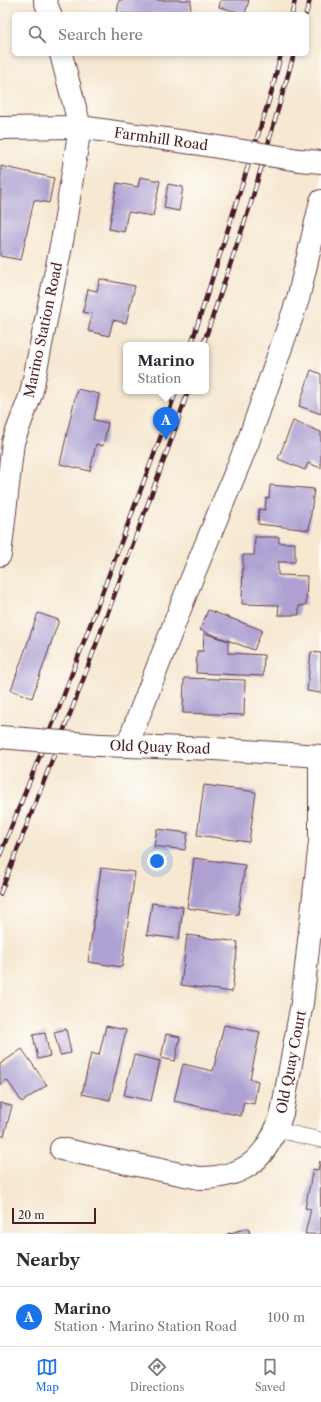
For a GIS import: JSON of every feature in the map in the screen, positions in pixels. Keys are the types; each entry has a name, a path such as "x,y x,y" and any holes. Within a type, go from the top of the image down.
{"street":[{"path":"45,0 49,12"},
{"path":"62,56 80,127"},
{"name":"Farmhill Road","path":"0,128 80,127 298,160 321,162"},
{"name":"Marino Station Road","path":"0,555 14,442 31,394 63,236 80,127"},
{"path":"127,746 192,578 248,442 298,299 321,201"},
{"name":"Old Quay Road","path":"0,737 100,745 214,749 321,756"},
{"name":"Old Quay Court","path":"61,1149 199,1178 213,1178 240,1170 252,1162 271,1142 277,1130 282,1113 302,1003 320,842 321,756"}],"lane":[{"path":"277,1130 321,1140"}],"building":[{"path":"119,0 191,0 190,12 117,12"},
{"path":"221,0 249,0 246,12 238,12 219,7"},
{"path":"1,166 54,178 49,203 34,200 21,260 0,256"},
{"path":"140,177 160,181 153,216 128,212 124,232 109,229 117,183 138,187"},
{"path":"168,184 183,187 179,211 164,208"},
{"path":"100,279 135,286 126,323 113,320 109,336 88,331 92,314 83,312 88,289 97,291"},
{"path":"311,370 321,374 321,414 299,406"},
{"path":"77,389 99,394 94,420 108,423 103,446 96,444 90,471 60,464"},
{"path":"293,421 321,432 321,468 308,463 305,470 278,459"},
{"path":"270,485 314,489 309,530 258,524 259,509 265,510 266,498 269,498"},
{"path":"255,537 279,537 279,543 295,543 295,562 278,562 278,575 307,576 306,605 299,606 299,615 278,615 279,605 242,604 243,555 254,555"},
{"path":"208,610 262,630 254,650 200,630"},
{"path":"38,613 59,620 32,698 11,690"},
{"path":"204,633 228,641 228,653 264,655 263,676 196,673 197,651 203,651"},
{"path":"311,652 321,653 321,693 307,691"},
{"path":"184,678 245,680 244,715 183,713"},
{"path":"204,785 256,792 249,842 197,835"},
{"path":"157,829 188,833 185,850 154,846"},
{"path":"194,858 245,865 238,915 187,908"},
{"path":"101,868 135,872 122,967 88,962"},
{"path":"152,903 183,907 179,939 147,935"},
{"path":"187,935 238,942 232,992 181,985"},
{"path":"224,1025 260,1032 250,1079 258,1081 254,1104 244,1102 241,1116 174,1101 183,1064 213,1071"},
{"path":"106,1026 126,1030 110,1100 82,1094 91,1053 99,1055"},
{"path":"66,1029 71,1053 60,1055 54,1032"},
{"path":"45,1033 50,1056 38,1059 33,1035"},
{"path":"166,1034 180,1037 175,1061 161,1058"},
{"path":"22,1049 47,1085 22,1102 7,1080 0,1085 0,1064"},
{"path":"134,1055 160,1061 151,1101 124,1095"},
{"path":"0,1103 12,1106 4,1136 0,1135"},
{"path":"320,1161 321,1234 305,1234 311,1209 305,1208 313,1169 318,1170"},
{"path":"248,1228 250,1234 227,1234"}],"railway":[{"path":"292,12 295,0"},
{"path":"307,12 310,0"},
{"path":"192,342 271,94 280,56"},
{"path":"204,342 251,203 293,56"},
{"path":"0,855 59,708 162,433 175,394"},
{"path":"0,894 79,691 187,394"}],"place":[{"name":"Marino","path":"166,440"}]}
